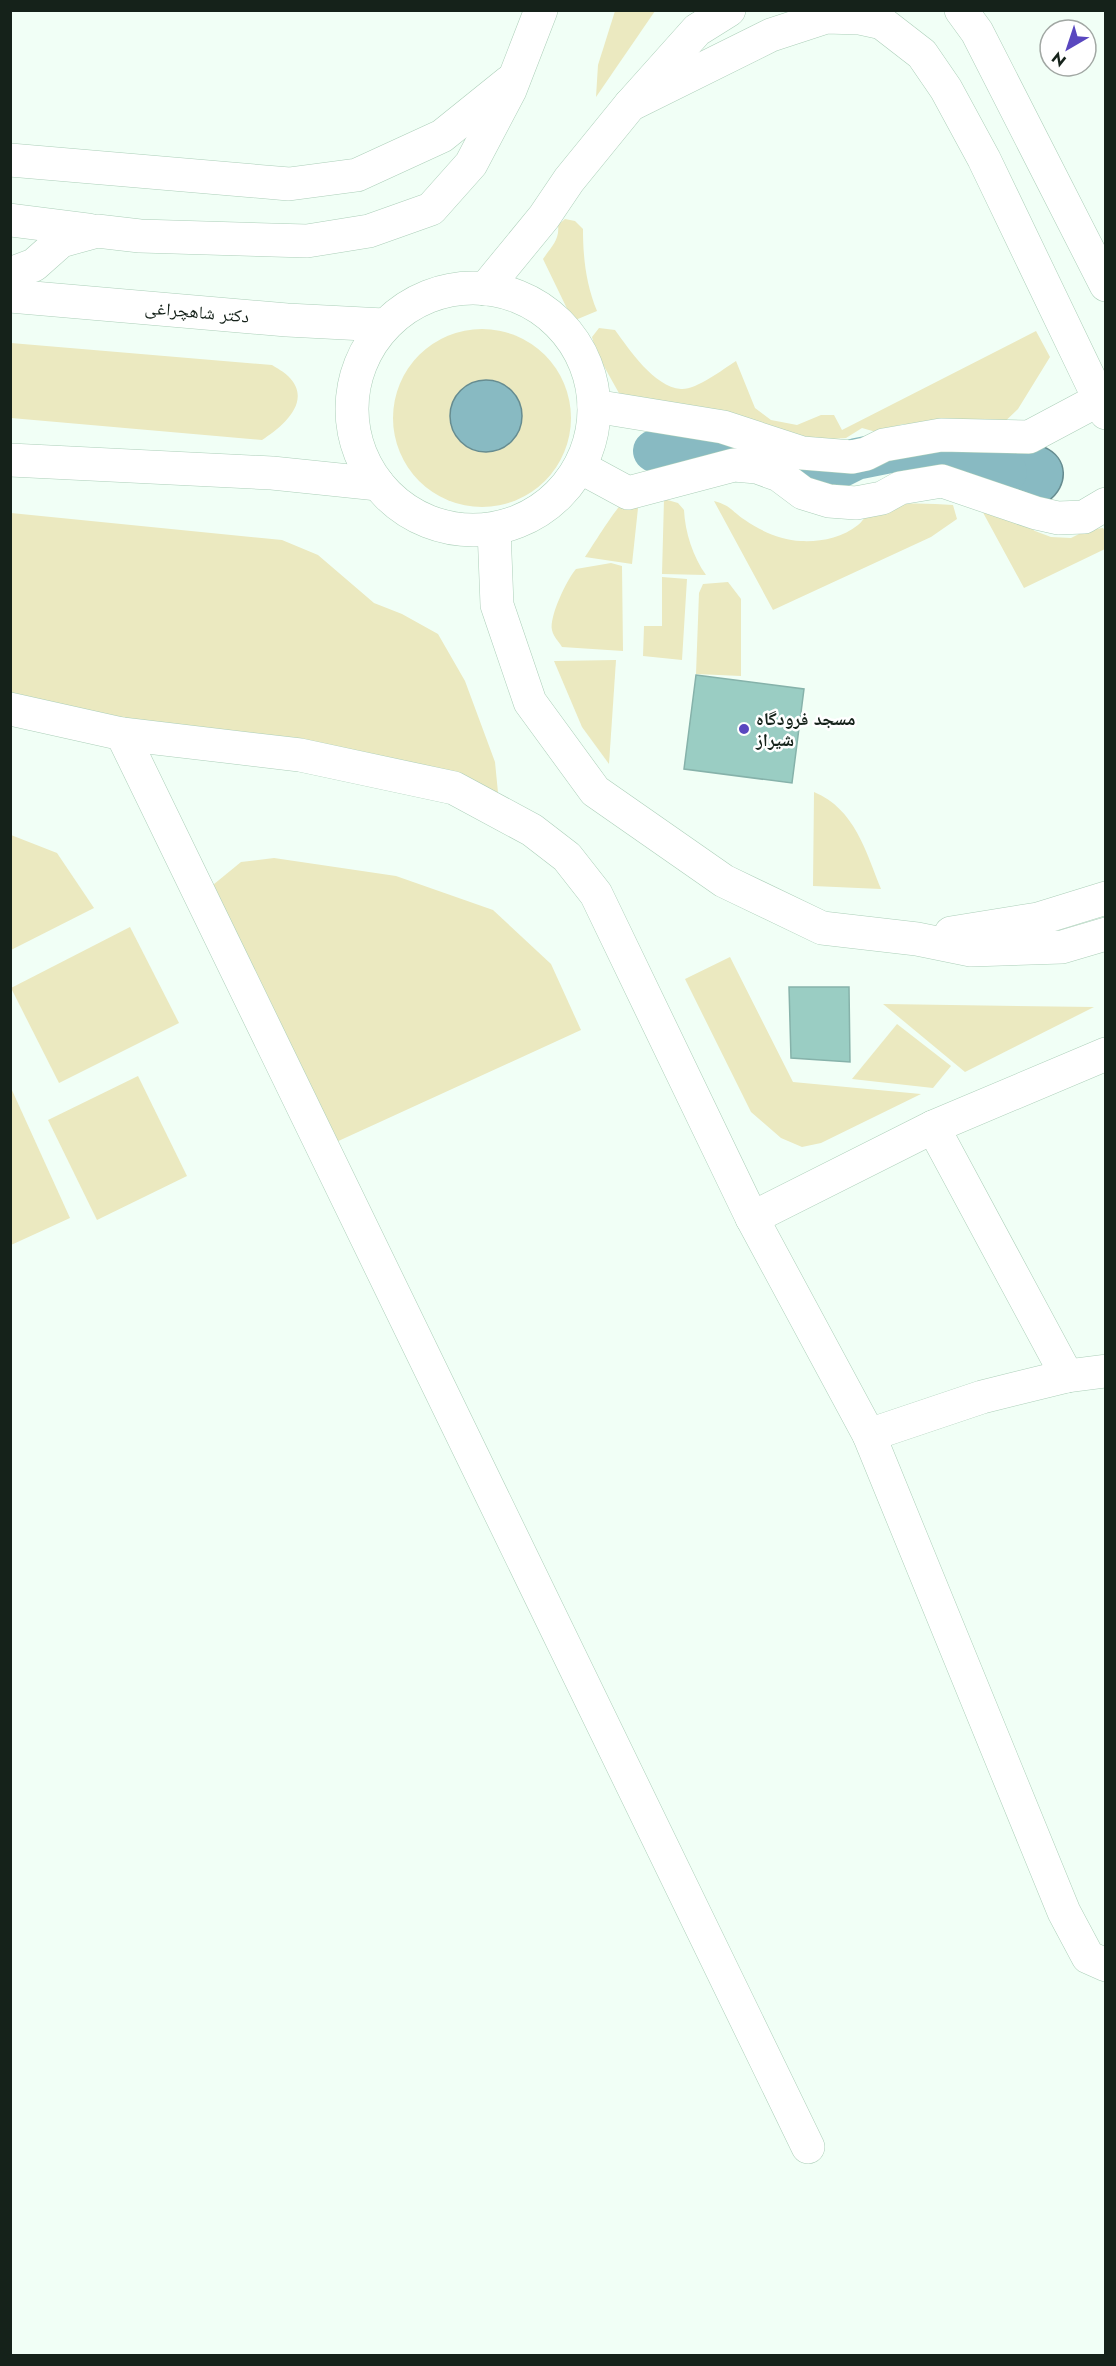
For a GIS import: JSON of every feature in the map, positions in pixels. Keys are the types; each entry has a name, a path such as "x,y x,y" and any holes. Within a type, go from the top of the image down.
{"main road":[{"path":"10,220 140,236 307,241 369,231 431,209 471,164 515,77 541,10"},
{"path":"485,289 630,105 697,30 729,10"},
{"path":"961,10 977,32 1106,285"},
{"path":"594,406 723,427 802,453 852,457 866,454 884,445 941,435 1029,437 1103,403 984,159 946,88 922,54 882,23 859,18 826,17 771,35 630,105"},
{"path":"10,160 289,184 357,175 442,136 515,77"},
{"path":"10,274 34,265 61,241 96,231"},
{"path":"458,288 485,289 519,297 549,315 572,340 588,372 594,406 591,438 580,467 564,489 544,508 521,521 494,529 461,530 430,523 401,507 378,484 360,454 351,420 353,386 364,353 384,325 406,308 430,295 458,288"},
{"name":"دکتر شاهچراغی","path":"10,296 287,320 384,325"},
{"path":"10,460 272,473 378,484"},
{"path":"580,467 628,493 734,465 757,467 779,475 803,493 829,501 856,503 882,498 900,488 942,481 1036,513 1058,518 1084,517 1106,504"},
{"path":"494,529 497,605 530,702 595,791 724,881 822,928 917,939 970,950 1062,947 1106,934"},
{"path":"10,709 122,734 300,755 454,788 532,830 567,857 596,894 752,1218 869,1435 1064,1912 1088,1957 1106,1965"},
{"path":"122,734 808,2147"},
{"path":"917,939 1038,919 1106,898"},
{"path":"752,1218 933,1127 1106,1054"},
{"path":"933,1127 1067,1376"},
{"path":"869,1435 982,1397 1067,1376 1106,1371"}],"shaded area":[{"path":"615,11 655,11 596,97 598,65"},
{"path":"565,219 575,221 583,229 586,271 597,311 573,321 543,259 556,239 558,225"},
{"path":"599,328 615,330 643,366 661,382 671,387 681,389 694,386 736,361 755,408 771,420 797,425 821,415 834,415 842,430 1036,331 1050,357 1018,409 995,431 903,424 876,432 862,428 846,438 817,440 620,395 596,352 592,337"},
{"path":"482,329 499,330 516,335 545,355 565,384 570,401 570,435 565,452 545,481 516,501 499,506 482,507 465,506 448,501 419,481 399,452 394,435 393,418 394,401 399,384 419,355 448,335 465,330"},
{"path":"11,343 272,365 295,385 298,395 296,404 286,421 262,440 11,418"},
{"path":"639,499 632,564 585,557 622,504 625,501"},
{"path":"664,499 678,503 684,510 690,544 706,575 662,574"},
{"path":"714,501 728,507 764,531 786,539 801,541 816,541 838,536 858,525 871,512 891,506 953,505 957,519 931,537 773,610"},
{"path":"980,507 1017,518 1035,531 1051,537 1071,538 1087,530 1103,528 1105,549 1024,588"},
{"path":"11,513 282,540 318,555 374,603 402,614 438,634 465,681 495,762 500,813 474,794 11,726"},
{"path":"611,563 622,566 623,651 562,647 552,630 552,624 553,616 568,581 576,569"},
{"path":"662,577 687,579 682,660 643,656 644,626 662,626"},
{"path":"728,582 741,599 741,676 696,674 699,593 703,584"},
{"path":"616,660 609,764 582,727 554,661"},
{"path":"814,792 840,809 849,820 864,847 881,889 813,886"},
{"path":"11,835 57,853 94,908 11,950"},
{"path":"274,858 396,876 493,910 551,964 581,1030 334,1143 208,889 241,862"},
{"path":"130,927 179,1023 59,1083 11,988"},
{"path":"730,957 793,1082 921,1094 821,1143 802,1147 781,1138 751,1112 685,979"},
{"path":"884,1004 1094,1007 965,1072"},
{"path":"897,1024 951,1066 933,1088 852,1079"},
{"path":"138,1076 187,1176 97,1220 48,1120"},
{"path":"11,1088 70,1218 10,1245"}],"water":[{"path":"486,380 506,386 516,396 522,416 516,436 506,446 486,452 466,446 456,436 450,416 456,396 466,386"},
{"path":"1044,447 1058,458 1063,472 1060,488 1048,501 1008,486 1006,477 1008,464 1016,452"}],"building":[{"name":"مسجد فرودگاه شیراز","path":"696,675 804,689 792,783 684,769"},
{"path":"789,987 849,987 850,1062 791,1058"}],"waterway":[{"path":"654,451 698,437 726,436 755,446 779,464 798,471 818,472 838,468 856,459 906,449 1006,472"}],"place":[{"name":"مسجد فرودگاه شیراز","path":"744,729"}]}
